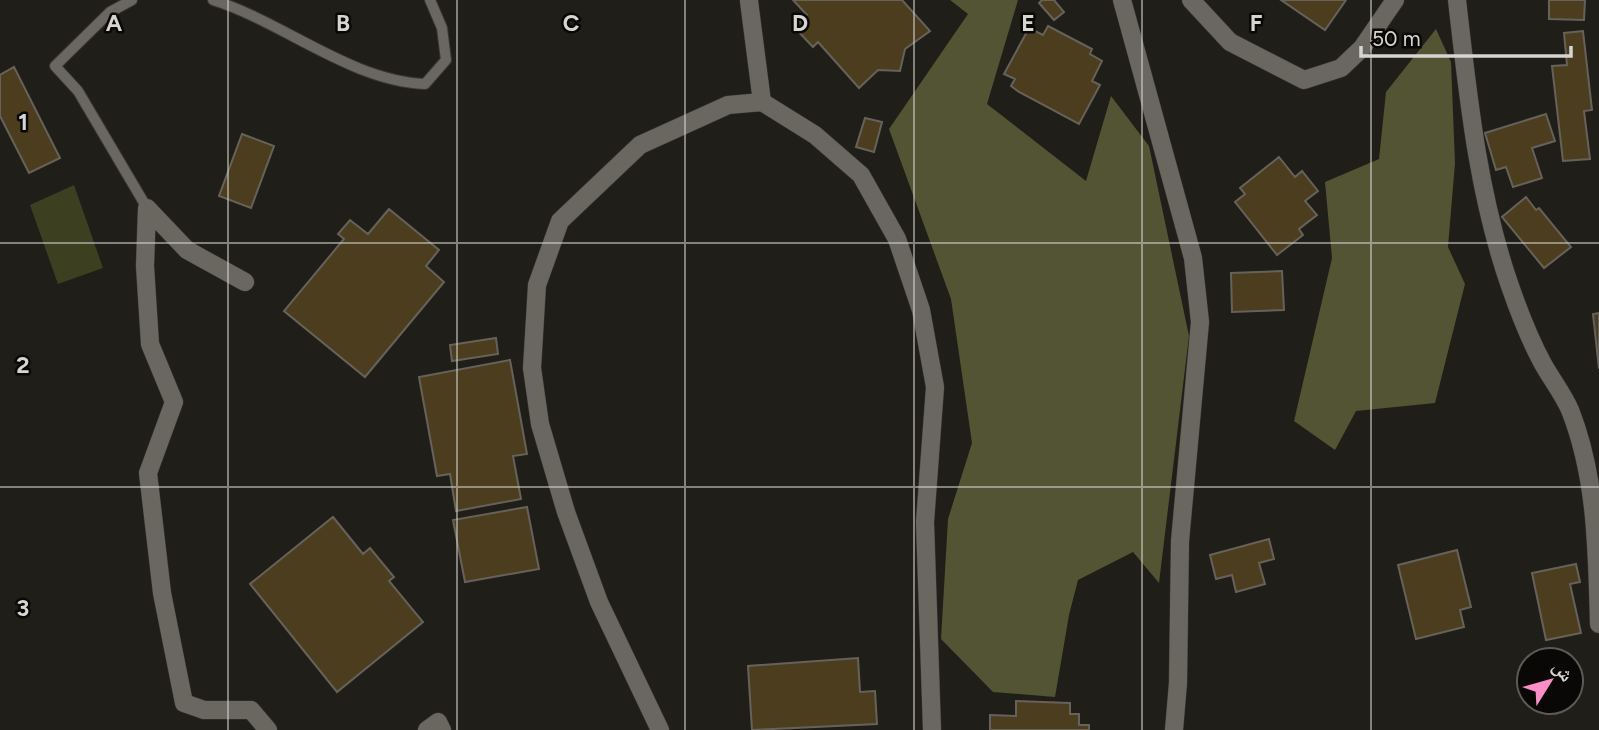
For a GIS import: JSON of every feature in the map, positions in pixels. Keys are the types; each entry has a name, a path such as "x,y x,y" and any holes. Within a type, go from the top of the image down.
{"street":[{"path":"1122,0 1193,258 1200,322 1180,541 1178,683 1174,730"},
{"path":"1191,0 1230,42 1304,80 1341,68 1362,48 1395,0"},
{"path":"1457,0 1467,90 1490,222 1510,288 1542,363 1569,408 1583,453 1597,537 1599,625"},
{"path":"749,1 762,102"},
{"path":"660,730 599,602 566,512 540,424 532,368 537,285 560,221 640,145 729,105 762,102 815,135 861,175 897,239 921,310 935,387 925,522 932,730"},
{"path":"147,208 187,250 245,282"},
{"path":"147,208 145,266 150,344 174,402 148,473 162,593 184,703 204,710 251,710 268,730"},
{"path":"427,730 438,722 442,730"}],"lane":[{"path":"132,0 110,12 55,66 78,91 147,208"},
{"path":"213,0 268,22 297,39 398,83 425,84 446,60 442,28 430,0"}],"green space":[{"path":"950,0 1018,0 987,104 1086,181 1111,96 1149,146 1189,336 1159,583 1133,552 1078,580 1055,697 993,692 941,639 948,519 972,443 951,299 889,129 968,14"},
{"path":"1436,29 1451,62 1455,163 1448,247 1465,284 1435,403 1356,411 1335,450 1294,421 1332,258 1325,182 1379,159 1386,92"},
{"path":"74,185 103,268 58,284 30,205"}],"building":[{"path":"793,0 902,0 930,31 905,49 900,71 878,70 859,88 818,42 813,47 794,27 807,15"},
{"path":"1042,0 1054,0 1064,12 1054,20 1039,3"},
{"path":"1281,0 1346,0 1325,30"},
{"path":"1549,0 1585,0 1584,20 1549,19"},
{"path":"1048,26 1092,49 1090,54 1102,61 1092,81 1100,85 1079,124 1019,92 1011,86 1015,79 1004,74 1029,28 1043,35"},
{"path":"1583,31 1592,110 1584,111 1590,159 1563,161 1552,66 1567,65 1564,33"},
{"path":"14,67 60,158 29,173 0,116 0,75"},
{"path":"1546,114 1555,141 1532,148 1542,178 1513,187 1506,167 1496,170 1485,133"},
{"path":"865,118 882,122 874,152 856,147"},
{"path":"242,134 274,146 251,208 219,196"},
{"path":"1279,157 1295,177 1302,171 1318,191 1305,201 1317,215 1299,229 1303,235 1277,255 1235,202 1245,194 1240,188"},
{"path":"1526,197 1536,210 1539,208 1571,247 1544,268 1502,217"},
{"path":"389,209 439,250 426,266 444,282 365,377 284,311 344,239 338,234 350,220 368,234"},
{"path":"1282,271 1284,310 1232,312 1231,273"},
{"path":"1599,313 1599,369 1593,314"},
{"path":"496,338 498,354 452,361 450,345"},
{"path":"510,360 527,454 513,456 521,499 456,511 450,474 437,476 419,377"},
{"path":"527,507 539,569 465,582 453,520"},
{"path":"333,517 363,554 370,548 394,577 389,581 423,622 337,692 250,584"},
{"path":"1269,539 1274,559 1259,563 1265,584 1236,592 1232,575 1216,579 1210,555"},
{"path":"1457,550 1471,607 1460,610 1464,627 1416,639 1398,565"},
{"path":"1576,564 1580,582 1570,584 1581,633 1546,640 1532,573"},
{"path":"858,658 860,692 875,691 877,724 752,730 748,666"},
{"path":"1016,701 1070,703 1070,714 1079,714 1079,725 1089,725 1089,730 990,730 990,715 1016,716"}]}
